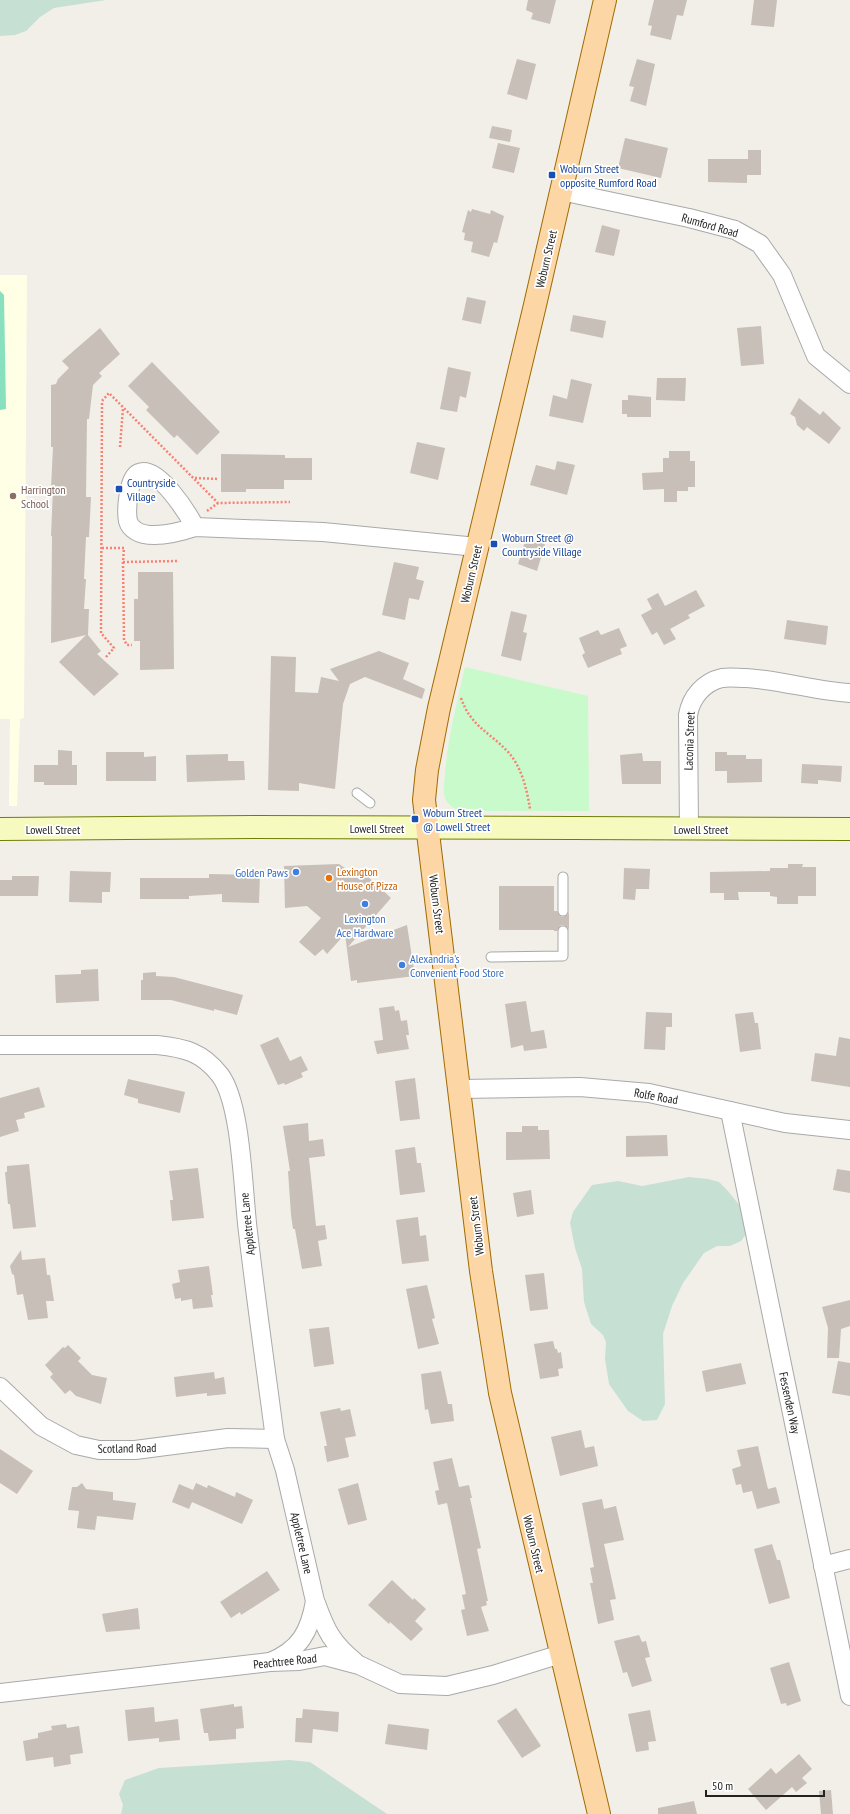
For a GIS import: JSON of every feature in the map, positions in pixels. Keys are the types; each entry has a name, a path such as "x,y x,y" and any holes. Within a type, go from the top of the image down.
{"main road":[{"name":"Woburn Street","path":"599,1814 560,1654 500,1393 481,1271 460,1089 426,828 424,800 427,770 444,688 605,0"},
{"name":"Lowell Street","path":"0,828 850,828"}],"street":[{"name":"Rumford Road","path":"561,191 689,218 735,230 760,244 782,275 816,356 850,384"},
{"path":"196,527 323,532 477,547"},
{"name":"Laconia Street","path":"689,829 688,714 694,698 706,685 725,678 756,679 850,693"},
{"name":"Appletree Lane","path":"0,1045 150,1045 183,1048 203,1057 221,1076 230,1097 235,1116 275,1438 287,1477 315,1601 324,1627 339,1649 359,1665"},
{"name":"Rolfe Road","path":"460,1089 580,1087 649,1093 785,1122 850,1130"},
{"name":"Fessenden Way","path":"730,1111 850,1696"},
{"name":"Scotland Road","path":"0,1387 41,1426 76,1445 99,1450 135,1450 228,1438 275,1438"},
{"path":"823,1566 850,1559"},
{"name":"Appletree Lane","path":"270,1662 286,1656 302,1639 312,1620 315,1601"},
{"name":"Peachtree Road","path":"0,1693 270,1662 299,1661 325,1656 359,1665 400,1684 447,1686 493,1675 560,1654"}],"lane":[{"path":"357,793 370,803"},
{"path":"563,877 563,911"},
{"path":"491,957 563,956 563,931"}],"path":[{"path":"120,447 124,408"},
{"path":"194,478 218,479"},
{"path":"102,548 124,548 124,640 127,645 132,645"},
{"path":"123,562 180,561"},
{"path":"444,688 459,692 466,711 471,719 498,742 517,764 523,777 528,797 530,828"}],"shaded area":[{"path":"0,0 106,0 54,8 40,17 26,31 15,35 0,36"},
{"name":"Harrington School","path":"0,275 27,275 24,718 20,719 17,806 9,806 10,719 0,719"},
{"path":"689,1177 719,1182 745,1212 749,1230 741,1241 730,1246 717,1246 704,1253 683,1283 672,1306 663,1334 665,1404 657,1420 643,1421 628,1411 609,1384 605,1359 606,1342 603,1335 591,1324 584,1302 582,1269 575,1248 570,1223 573,1212 592,1185 618,1181 642,1186"},
{"path":"289,1760 310,1762 387,1814 121,1814 123,1805 119,1794 125,1780 159,1768"}],"green space":[{"path":"0,291 4,295 6,409 0,410"},
{"path":"465,667 588,696 589,811 464,811 455,809 448,803 444,792 446,760"}],"building":[{"path":"528,0 556,0 550,24 531,19 533,13 526,10"},
{"path":"654,0 687,0 683,16 677,15 671,40 650,35 652,26 648,25"},
{"path":"754,0 777,0 774,27 751,25"},
{"path":"517,59 536,64 527,100 507,94"},
{"path":"637,59 655,64 646,106 630,101 634,87 629,86"},
{"path":"492,126 512,130 510,142 489,138"},
{"path":"625,138 668,148 661,178 618,168"},
{"path":"498,143 520,148 514,173 492,168"},
{"path":"748,150 761,150 761,175 747,175 747,183 708,182 708,159 748,159"},
{"path":"472,209 490,214 491,210 504,216 497,243 494,242 489,257 471,252 473,242 464,240 465,233 462,232 468,210 471,212"},
{"path":"602,225 620,230 614,256 595,252"},
{"path":"467,297 486,301 481,324 462,320"},
{"path":"573,315 606,321 603,338 570,331"},
{"path":"761,326 764,364 741,366 737,328"},
{"path":"100,328 120,354 99,373 102,376 93,385 89,419 87,419 86,497 91,497 89,537 86,537 84,609 89,609 88,635 101,651 97,654 119,674 94,696 59,662 86,635 51,643 51,536 53,488 51,488 53,447 51,447 51,385 56,384 58,379 69,368 62,361"},
{"path":"152,362 220,432 197,455 177,435 174,438 146,410 149,407 128,386"},
{"path":"448,367 471,372 466,398 460,396 457,412 440,409"},
{"path":"657,378 686,378 685,401 656,400"},
{"path":"571,379 592,384 583,423 549,416 553,395 567,399"},
{"path":"628,395 651,397 651,417 627,417 627,414 622,414 622,400 628,400"},
{"path":"799,398 820,415 823,411 841,428 829,444 807,427 804,431 797,425 795,417 790,414"},
{"path":"417,442 445,448 438,480 410,473"},
{"path":"669,451 690,451 690,461 695,461 695,487 688,487 688,491 677,491 677,502 664,502 664,489 643,490 642,473 663,472 663,458 669,458"},
{"path":"221,454 285,455 285,458 312,458 312,480 284,480 284,489 246,489 246,492 221,492"},
{"path":"557,461 575,465 567,495 530,485 536,465 555,470"},
{"path":"526,538 545,544 537,571 518,564"},
{"path":"394,562 419,567 416,579 424,581 419,600 409,598 405,620 382,615"},
{"path":"138,572 173,572 174,669 140,670 140,641 134,641 134,599 138,599"},
{"path":"696,590 705,606 688,615 690,618 670,629 676,639 664,645 657,632 652,635 641,615 652,609 647,599 658,593 665,606"},
{"path":"511,611 527,615 523,632 527,633 521,661 501,656"},
{"path":"787,620 828,626 826,645 784,639"},
{"path":"619,628 627,646 620,649 622,654 588,668 582,655 585,653 579,638 598,630 601,635"},
{"path":"379,651 409,663 403,679 425,689 422,699 365,677 350,684 343,704 335,789 299,783 299,791 268,790 271,656 296,657 295,692 318,693 321,677 339,681 330,669"},
{"path":"58,750 72,751 72,765 77,765 77,785 44,785 44,782 34,782 34,765 58,765"},
{"path":"106,752 144,752 144,757 156,756 156,781 106,781"},
{"path":"715,752 727,752 727,755 746,755 746,759 762,759 762,782 727,783 727,771 715,771"},
{"path":"642,753 643,761 661,761 661,784 622,784 620,755"},
{"path":"228,754 228,761 244,761 245,780 187,782 186,755"},
{"path":"802,764 842,766 841,782 818,780 818,784 801,783"},
{"path":"339,864 359,878 364,873 391,898 348,947 407,925 415,976 357,983 357,980 351,981 345,934 327,954 323,949 315,956 299,942 321,918 307,906 285,908 284,866"},
{"path":"788,864 803,864 802,867 816,867 816,896 798,896 798,904 777,904 777,897 770,896 770,892 738,892 739,900 724,900 724,893 710,893 710,872 770,871 770,868 788,868"},
{"path":"624,868 650,869 649,889 636,889 635,900 623,899"},
{"path":"70,871 111,872 110,892 102,892 102,903 69,902"},
{"path":"209,874 260,875 259,903 222,902 222,894 189,896 189,899 140,899 140,878 209,878"},
{"path":"12,876 39,876 38,896 0,896 0,880 12,880"},
{"path":"499,886 554,886 554,911 557,911 560,916 563,917 568,914 569,911 569,931 568,928 563,925 560,926 557,931 499,930"},
{"path":"98,969 99,1001 56,1003 55,975 81,974 81,970"},
{"path":"156,972 156,976 174,977 243,995 237,1015 171,1000 141,1000 141,980 143,980 143,973"},
{"path":"526,1001 531,1032 544,1030 547,1048 524,1051 523,1045 511,1048 505,1004"},
{"path":"394,1006 395,1011 399,1010 401,1021 407,1020 409,1035 406,1035 409,1049 377,1054 374,1041 383,1040 379,1008"},
{"path":"646,1012 672,1013 672,1027 666,1027 665,1050 644,1049"},
{"path":"753,1012 755,1023 758,1023 761,1049 740,1052 735,1014"},
{"path":"278,1037 290,1061 301,1056 308,1070 301,1073 303,1077 285,1085 284,1083 278,1085 260,1045"},
{"path":"839,1037 850,1039 850,1087 811,1081 815,1053 836,1056"},
{"path":"415,1078 420,1119 400,1121 395,1081"},
{"path":"128,1079 185,1092 180,1113 138,1103 138,1099 124,1095"},
{"path":"39,1087 45,1107 24,1113 25,1118 16,1120 19,1131 0,1137 0,1098"},
{"path":"308,1123 309,1141 323,1139 325,1156 309,1158 316,1226 325,1225 327,1239 318,1241 322,1266 302,1269 291,1215 288,1171 290,1171 283,1126"},
{"path":"522,1126 538,1126 538,1130 549,1130 550,1159 506,1160 506,1132 522,1132"},
{"path":"667,1135 668,1156 626,1157 626,1136"},
{"path":"415,1147 417,1163 421,1163 425,1192 400,1195 395,1150"},
{"path":"29,1164 36,1227 13,1229 10,1204 8,1204 5,1172 7,1172 7,1166"},
{"path":"198,1168 204,1218 172,1221 170,1200 173,1200 169,1171"},
{"path":"837,1169 850,1171 850,1193 833,1190"},
{"path":"531,1190 534,1214 517,1217 513,1193"},
{"path":"418,1217 420,1236 426,1235 429,1261 402,1264 396,1220"},
{"path":"21,1250 22,1260 45,1258 47,1275 50,1275 54,1301 46,1301 48,1318 28,1320 23,1294 17,1295 14,1275 12,1274 10,1266"},
{"path":"209,1266 213,1307 193,1309 192,1299 181,1301 181,1298 175,1299 172,1284 180,1282 178,1270"},
{"path":"544,1273 548,1309 530,1311 525,1275"},
{"path":"427,1285 435,1318 432,1319 439,1344 418,1349 406,1289"},
{"path":"850,1300 850,1326 841,1329 839,1358 827,1358 828,1328 822,1307"},
{"path":"329,1327 334,1364 314,1367 309,1329"},
{"path":"553,1341 555,1349 557,1349 558,1353 561,1352 563,1368 558,1369 559,1376 540,1379 534,1344"},
{"path":"68,1345 81,1358 78,1361 92,1375 107,1378 101,1404 76,1396 70,1390 65,1394 50,1377 53,1374 45,1365 63,1347 65,1348"},
{"path":"838,1361 850,1363 850,1396 832,1393"},
{"path":"741,1363 746,1384 706,1392 702,1371"},
{"path":"441,1371 448,1404 452,1404 454,1421 431,1424 428,1409 425,1410 421,1374"},
{"path":"214,1372 215,1379 224,1377 226,1394 207,1396 207,1393 176,1397 174,1377"},
{"path":"340,1408 341,1411 350,1409 356,1436 345,1438 349,1457 327,1462 324,1446 327,1446 320,1412"},
{"path":"581,1430 585,1448 594,1446 598,1466 560,1476 551,1437"},
{"path":"758,1446 768,1489 776,1487 780,1503 757,1509 752,1491 743,1493 741,1484 736,1485 732,1469 741,1466 737,1450"},
{"path":"0,1449 33,1471 17,1494 0,1483"},
{"path":"452,1458 459,1487 469,1485 472,1498 470,1498 481,1548 477,1549 488,1601 486,1601 487,1605 481,1607 489,1631 467,1636 461,1610 465,1609 462,1595 466,1594 447,1503 438,1505 435,1491 439,1490 433,1462"},
{"path":"82,1483 86,1489 113,1492 113,1500 136,1503 133,1520 97,1516 95,1530 77,1528 79,1511 68,1510 72,1487 77,1487"},
{"path":"196,1483 207,1488 208,1485 235,1497 236,1492 253,1500 242,1524 192,1502 189,1509 172,1502 179,1484 193,1490"},
{"path":"358,1483 367,1520 348,1525 338,1489"},
{"path":"602,1499 604,1509 616,1506 624,1540 604,1544 616,1599 610,1600 614,1620 598,1624 590,1583 593,1583 590,1568 594,1567 582,1503"},
{"path":"772,1544 777,1560 780,1560 790,1598 769,1604 754,1549"},
{"path":"267,1571 280,1590 241,1615 240,1612 231,1618 220,1602"},
{"path":"392,1580 413,1600 414,1598 426,1609 415,1621 423,1629 411,1641 368,1605"},
{"path":"138,1608 140,1629 106,1632 102,1614"},
{"path":"639,1635 642,1642 646,1641 650,1657 645,1658 652,1681 632,1687 627,1672 623,1673 614,1641"},
{"path":"789,1662 801,1701 787,1706 786,1703 781,1704 770,1668"},
{"path":"234,1704 234,1707 242,1706 244,1728 236,1729 236,1739 209,1741 208,1733 204,1733 200,1709"},
{"path":"154,1707 155,1722 178,1719 180,1740 159,1742 159,1738 128,1741 125,1710"},
{"path":"516,1708 541,1746 522,1758 497,1721"},
{"path":"303,1709 339,1712 338,1732 313,1729 312,1743 295,1742 296,1718 302,1718"},
{"path":"650,1710 656,1741 648,1742 649,1750 636,1752 628,1714"},
{"path":"66,1724 67,1728 79,1726 83,1753 70,1755 71,1764 54,1767 53,1757 26,1761 23,1741 38,1738 38,1733 52,1730 51,1726"},
{"path":"388,1724 429,1729 427,1750 385,1744"},
{"path":"799,1754 812,1769 802,1778 807,1783 796,1792 792,1787 766,1810 748,1789 771,1768 776,1774"},
{"path":"831,1790 833,1814 821,1814 819,1791"},
{"path":"694,1801 697,1814 658,1814 658,1808"}],"place":[{"name":"Woburn Street opposite Rumford Road","path":"552,175"},
{"name":"Countryside Village","path":"119,489"},
{"name":"Harrington School","path":"13,496"},
{"name":"Woburn Street @ Countryside Village","path":"494,544"},
{"name":"Woburn Street @ Lowell Street","path":"415,819"},
{"name":"Golden Paws","path":"296,872"},
{"name":"Lexington House of Pizza","path":"329,878"},
{"name":"Lexington Ace Hardware","path":"365,904"},
{"name":"Alexandria's Convenient Food Store","path":"402,965"}]}
